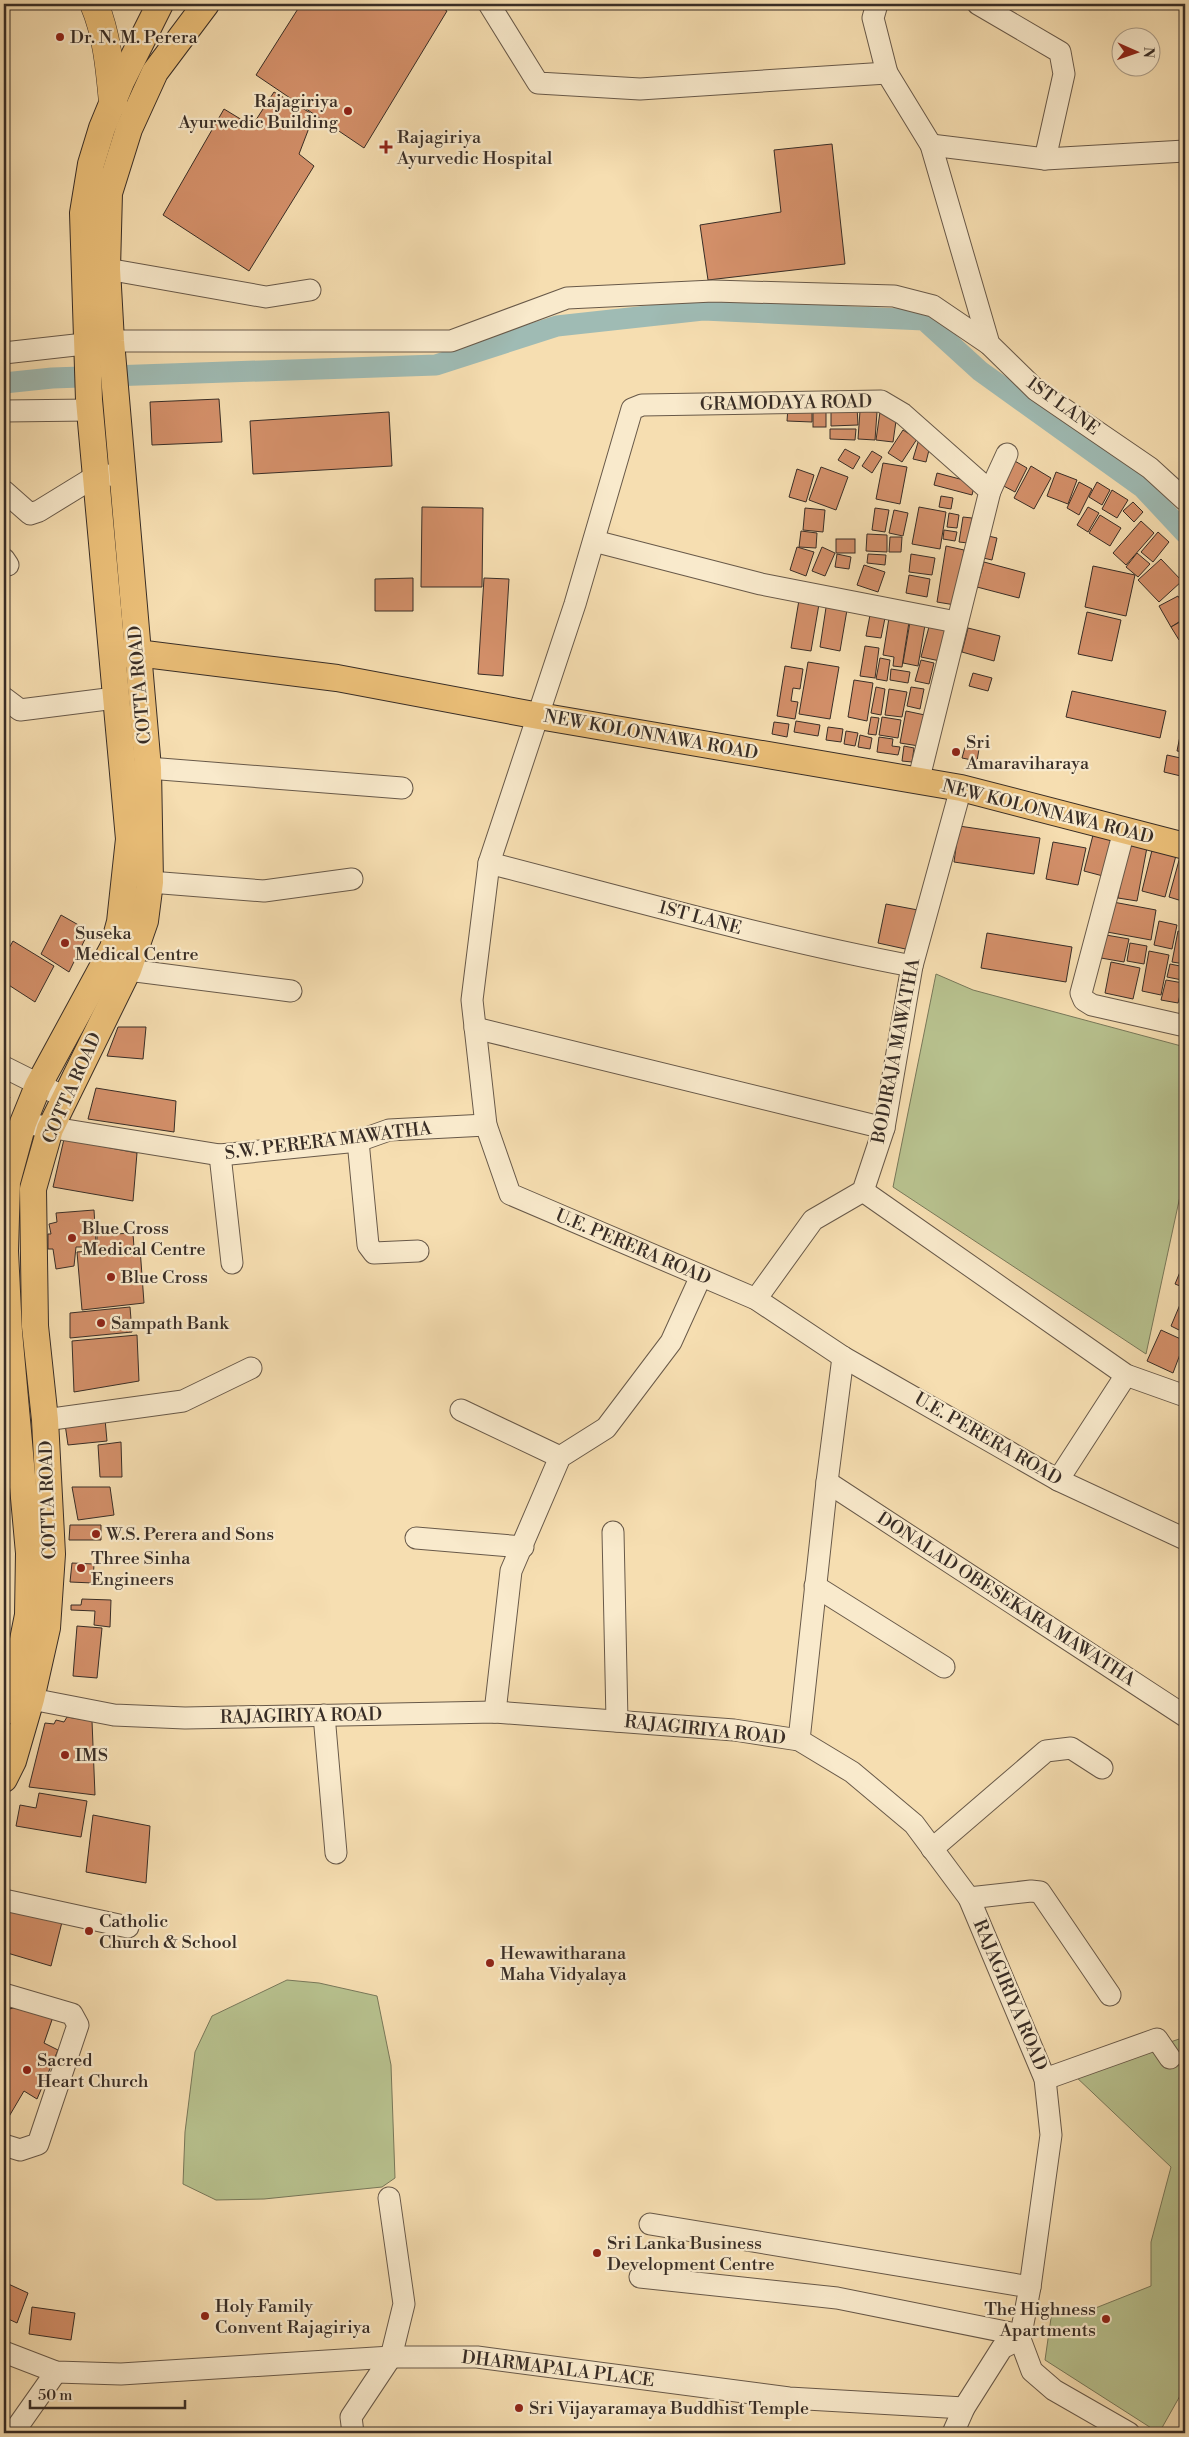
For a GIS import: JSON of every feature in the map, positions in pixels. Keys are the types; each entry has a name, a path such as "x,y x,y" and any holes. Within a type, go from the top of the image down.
{"highway":[{"path":"94,4 100,18 110,72"},
{"path":"112,103 110,72 113,4"}],"main road":[{"name":"COTTA ROAD","path":"4,1780 12,1761 13,1700 47,1628 52,1554 38,1515 6,1331 5,1251 7,1182 22,1123 38,1086 113,948 120,922 129,840 89,405 83,213 91,164 112,103 160,4"},
{"path":"155,72 168,4"},
{"path":"155,72 206,4"},
{"name":"COTTA ROAD","path":"38,1515 45,1420 35,1326 32,1189 50,1129 128,970 145,921 150,882 148,768 111,341 108,268 109,193 129,129 155,72"},
{"name":"NEW KOLONNAWA ROAD","path":"111,654 138,653 336,678 538,716 961,788 1185,846"}],"street":[{"path":"489,4 538,83 640,89 887,73"},
{"path":"877,4 873,18 887,73 931,145 988,344"},
{"path":"978,4 1060,52 1064,74 1045,159"},
{"path":"931,145 1045,159 1185,151"},
{"path":"108,268 266,297 310,290"},
{"name":"1ST LANE","path":"4,353 111,341 451,341 567,298 713,291 894,296 933,306 988,344 1036,390 1150,468 1185,500"},
{"name":"GRAMODAYA ROAD","path":"538,716 594,541 632,409 642,405 881,401 903,414 990,491"},
{"path":"4,412 89,405"},
{"path":"918,782 956,622 990,491 1007,454"},
{"path":"4,491 30,514 39,511 96,476 124,474"},
{"path":"594,541 762,584 956,622"},
{"path":"4,698 20,710 115,698"},
{"name":"U.E. PERERA ROAD","path":"538,716 488,863 472,1000 486,1125 510,1194 756,1299 843,1357 1058,1480 1185,1539"},
{"path":"148,768 193,770 402,788"},
{"name":"BODIRAJA MAWATHA","path":"864,1191 884,1128 912,966 961,788"},
{"path":"1124,831 1080,993 1084,1000 1092,1005 1185,1026"},
{"name":"1ST LANE","path":"488,863 726,925 830,950 912,966"},
{"path":"150,882 264,891 352,879"},
{"path":"128,970 291,991"},
{"path":"474,1028 884,1128"},
{"path":"4,1067 64,1098"},
{"name":"S.W. PERERA MAWATHA","path":"22,1123 220,1155 358,1141 389,1130 486,1125"},
{"path":"358,1141 368,1245 374,1253 418,1252"},
{"path":"220,1155 232,1263"},
{"path":"756,1299 813,1220 864,1191 1126,1375 1185,1396"},
{"path":"495,1712 511,1571 560,1456 606,1428 671,1342 701,1276"},
{"path":"6,1331 35,1326"},
{"path":"799,1740 827,1482 843,1357"},
{"path":"45,1420 183,1401 252,1368"},
{"path":"1058,1480 1126,1375"},
{"path":"460,1410 560,1456"},
{"name":"DONALAD OBESEKARA MAWATHA","path":"827,1482 1185,1716"},
{"path":"613,1532 617,1721"},
{"path":"416,1538 523,1546"},
{"path":"816,1586 944,1667"},
{"name":"RAJAGIRIYA ROAD","path":"13,1700 123,1715 185,1718 495,1712 734,1730 799,1740 852,1772 914,1824 969,1898 1045,2079 1051,2135 1030,2287 1020,2337"},
{"path":"324,1715 336,1853"},
{"path":"932,1849 1046,1751 1071,1748 1102,1768"},
{"path":"969,1898 1031,1891 1040,1892 1110,1995"},
{"path":"4,1900 128,1927"},
{"path":"4,1994 72,2014 78,2025 38,2144 20,2150 4,2145"},
{"path":"1045,2079 1157,2039 1170,2058"},
{"path":"354,2433 351,2417 391,2357 404,2304 389,2198"},
{"path":"650,2224 1030,2287"},
{"path":"640,2277 838,2298 1020,2337"},
{"path":"953,2433 964,2408 1002,2348 1020,2337"},
{"path":"1020,2337 1032,2370 1054,2390 1129,2433"},
{"name":"DHARMAPALA PLACE","path":"4,2352 56,2372 121,2374 391,2357 477,2357 789,2398 964,2408"},
{"path":"13,2433 56,2372"}],"green space":[{"path":"936,974 973,990 1185,1047 1185,1173 1146,1354 893,1187"},
{"path":"287,1980 319,1983 377,1996 391,2065 395,2178 382,2187 264,2199 216,2200 183,2184 185,2132 195,2052 212,2016"},
{"path":"1185,2037 1185,2387 1159,2433 1045,2360 1052,2311 1093,2309 1151,2286 1151,2242 1171,2167 1074,2075"}],"building":[{"name":"Rajagiriya Ayurwedic Building","path":"301,4 436,4 447,11 364,148 256,75"},
{"name":"Rajagiriya Ayurwedic Building","path":"274,92 314,115 299,154 314,166 249,271 163,215 224,109 252,126"},
{"path":"832,144 845,264 708,280 700,225 781,212 774,150"},
{"path":"219,399 222,442 152,445 150,402"},
{"path":"788,407 812,408 812,422 787,421"},
{"path":"857,407 858,425 831,426 831,408"},
{"path":"860,411 877,412 875,440 858,439"},
{"path":"389,412 392,466 253,474 250,421"},
{"path":"813,412 826,412 826,427 813,427"},
{"path":"880,412 897,414 893,442 876,440"},
{"path":"830,429 856,429 855,440 830,439"},
{"path":"903,430 917,439 902,462 888,453"},
{"path":"919,439 931,442 926,462 913,459"},
{"path":"845,449 860,457 853,469 838,460"},
{"path":"872,451 882,457 872,473 862,466"},
{"path":"1013,460 1027,468 1015,492 1000,484"},
{"path":"883,463 907,467 900,504 876,499"},
{"path":"1031,466 1051,478 1034,509 1014,498"},
{"path":"821,467 848,477 836,510 809,500"},
{"path":"797,469 814,475 806,502 789,497"},
{"path":"1056,472 1077,480 1068,504 1047,496"},
{"path":"937,473 975,483 972,495 934,485"},
{"path":"1079,482 1092,489 1079,515 1067,508"},
{"path":"1097,482 1110,490 1102,505 1089,497"},
{"path":"1112,490 1128,500 1117,518 1102,509"},
{"path":"941,496 953,498 951,509 939,507"},
{"path":"1133,502 1143,512 1134,522 1123,511"},
{"path":"422,507 483,508 482,587 421,587"},
{"path":"919,507 946,512 940,549 912,544"},
{"path":"1088,507 1099,513 1088,532 1077,525"},
{"path":"805,508 825,510 823,532 803,530"},
{"path":"875,508 889,510 885,532 872,530"},
{"path":"894,510 908,513 903,536 889,533"},
{"path":"949,513 959,515 957,528 947,527"},
{"path":"1100,515 1121,528 1110,546 1089,533"},
{"path":"963,517 972,518 968,543 959,542"},
{"path":"1141,521 1154,533 1126,565 1113,553"},
{"path":"944,530 957,532 955,541 943,539"},
{"path":"801,531 817,533 816,548 799,547"},
{"path":"1158,532 1169,542 1153,562 1141,552"},
{"path":"867,534 887,535 887,552 866,551"},
{"path":"984,535 997,538 992,560 979,557"},
{"path":"890,537 902,537 901,552 889,552"},
{"path":"836,539 855,539 855,553 836,553"},
{"path":"946,546 964,550 955,605 937,602"},
{"path":"797,547 814,552 806,576 790,570"},
{"path":"822,547 835,553 825,576 812,571"},
{"path":"1137,553 1150,564 1138,577 1126,567"},
{"path":"837,554 851,557 849,569 835,567"},
{"path":"868,554 886,555 885,565 867,563"},
{"path":"911,554 935,558 932,575 909,572"},
{"path":"1161,559 1182,581 1159,602 1138,580"},
{"path":"984,562 1025,573 1019,598 977,587"},
{"path":"864,565 885,572 878,592 857,585"},
{"path":"1093,566 1135,575 1126,616 1085,607"},
{"path":"909,575 930,579 927,597 906,593"},
{"path":"413,578 413,611 375,611 375,579"},
{"path":"484,578 509,579 503,676 478,674"},
{"path":"1178,596 1185,608 1185,618 1171,627 1159,606"},
{"path":"799,600 819,604 811,651 791,648"},
{"path":"827,601 848,604 840,651 820,647"},
{"path":"1087,612 1121,620 1112,661 1078,654"},
{"path":"870,615 885,618 881,638 866,636"},
{"path":"889,618 909,622 902,667 893,666 894,657 883,655"},
{"path":"1185,619 1185,637 1179,640 1171,627"},
{"path":"910,622 925,625 918,666 903,663"},
{"path":"930,623 948,627 940,661 921,657"},
{"path":"968,628 1000,636 994,661 962,652"},
{"path":"865,646 879,648 875,678 860,676"},
{"path":"880,658 890,660 887,681 876,679"},
{"path":"921,660 934,663 929,684 915,681"},
{"path":"808,662 839,667 830,719 799,714"},
{"path":"785,666 803,669 800,689 793,688 791,701 798,702 795,719 777,716"},
{"path":"891,669 910,672 908,683 890,680"},
{"path":"973,673 992,678 988,691 969,686"},
{"path":"854,680 873,683 867,721 848,717"},
{"path":"876,687 885,689 881,715 871,713"},
{"path":"911,687 924,689 920,709 907,706"},
{"path":"889,689 907,692 902,717 885,715"},
{"path":"1072,691 1166,711 1160,738 1066,717"},
{"path":"906,711 925,715 919,746 900,743"},
{"path":"871,717 879,718 876,735 868,734"},
{"path":"882,717 901,720 898,738 879,735"},
{"path":"796,721 820,725 818,736 794,732"},
{"path":"1183,721 1185,721 1185,752 1177,751"},
{"path":"774,722 789,724 787,737 772,734"},
{"path":"828,727 843,729 841,742 826,740"},
{"path":"846,731 858,733 855,746 844,744"},
{"path":"860,735 872,738 870,749 858,747"},
{"path":"879,737 893,739 892,746 900,747 898,755 877,752"},
{"path":"904,746 914,748 912,762 902,761"},
{"path":"965,747 979,749 977,761 962,758"},
{"path":"1167,755 1185,759 1185,777 1164,772"},
{"path":"959,826 1040,838 1034,874 954,862"},
{"path":"1094,831 1113,836 1103,876 1084,871"},
{"path":"1129,838 1148,842 1137,901 1118,898"},
{"path":"1053,842 1086,848 1078,885 1046,879"},
{"path":"1154,842 1178,848 1165,897 1142,891"},
{"path":"1181,853 1185,855 1185,888 1182,901 1169,897"},
{"path":"1113,902 1156,910 1151,940 1107,932"},
{"path":"886,904 918,910 910,950 878,943"},
{"name":"Suseka Medical Centre","path":"61,915 89,931 69,972 41,954"},
{"path":"1159,921 1177,925 1172,949 1154,945"},
{"path":"1178,931 1185,933 1185,964 1172,962"},
{"path":"987,933 1072,947 1066,982 981,968"},
{"path":"1106,935 1129,939 1124,962 1101,958"},
{"path":"13,941 54,966 35,1002 4,982 4,957"},
{"path":"1130,943 1147,946 1144,964 1127,961"},
{"path":"1149,951 1169,955 1161,995 1142,991"},
{"path":"1111,962 1140,968 1133,999 1105,993"},
{"path":"1170,964 1185,967 1182,980 1167,977"},
{"path":"1166,980 1183,983 1178,1003 1161,1000"},
{"path":"118,1027 146,1027 143,1059 107,1056"},
{"path":"96,1088 176,1101 174,1132 88,1119"},
{"path":"4,1094 10,1097 4,1110"},
{"path":"64,1139 137,1153 133,1201 53,1187"},
{"name":"Blue Cross Medical Centre","path":"94,1210 96,1243 89,1242 89,1247 76,1247 74,1266 56,1269 53,1249 48,1249 48,1234 51,1234 49,1224 57,1222 56,1213"},
{"name":"Blue Cross","path":"133,1233 134,1248 140,1248 144,1303 82,1310 77,1252 91,1251 91,1245 97,1245 97,1235"},
{"path":"1185,1260 1185,1288 1175,1284"},
{"path":"1185,1296 1185,1333 1171,1326"},
{"name":"Sampath Bank","path":"130,1307 132,1332 70,1338 70,1313"},
{"path":"1161,1330 1185,1341 1173,1373 1147,1361"},
{"path":"137,1335 139,1381 74,1392 72,1341"},
{"path":"105,1419 107,1441 68,1445 65,1424"},
{"path":"121,1442 122,1477 100,1477 98,1445"},
{"path":"72,1487 110,1487 114,1515 78,1520"},
{"path":"70,1525 101,1525 101,1540 69,1540"},
{"path":"72,1563 94,1564 93,1583 70,1582"},
{"path":"82,1599 111,1600 110,1627 94,1625 95,1611 71,1610 71,1605 81,1605"},
{"path":"77,1626 102,1628 97,1678 73,1676"},
{"name":"IMS","path":"67,1717 92,1721 95,1795 29,1787 45,1723 54,1724 56,1720 64,1722"},
{"path":"39,1793 87,1801 81,1837 16,1826 20,1805 36,1808"},
{"path":"93,1815 150,1826 146,1883 86,1872"},
{"path":"4,1905 62,1922 51,1966 4,1952"},
{"name":"Sacred Heart Church","path":"23,2006 55,2011 44,2043 58,2050 37,2099 24,2091 4,2125 4,2010"},
{"path":"4,2282 28,2293 17,2323 4,2317"},
{"path":"32,2307 75,2313 71,2340 29,2334"}],"waterway":[{"path":"4,383 52,378 436,365 557,326 703,310 924,320 980,371 1143,488 1185,533"}],"place":[{"name":"Dr. N. M. Perera","path":"60,37"},
{"name":"Rajagiriya Ayurwedic Building","path":"348,111"},
{"name":"Rajagiriya Ayurvedic Hospital","path":"386,147"},
{"name":"Sri Amaraviharaya","path":"956,752"},
{"name":"Suseka Medical Centre","path":"65,943"},
{"name":"Blue Cross Medical Centre","path":"72,1238"},
{"name":"Blue Cross","path":"111,1277"},
{"name":"Sampath Bank","path":"101,1323"},
{"name":"W.S. Perera and Sons","path":"96,1534"},
{"name":"Three Sinha Engineers","path":"81,1568"},
{"name":"IMS","path":"65,1755"},
{"name":"Catholic Church & School","path":"89,1931"},
{"name":"Hewawitharana Maha Vidyalaya","path":"490,1963"},
{"name":"Sacred Heart Church","path":"27,2070"},
{"name":"Sri Lanka Business Development Centre","path":"597,2253"},
{"name":"Holy Family Convent Rajagiriya","path":"205,2316"},
{"name":"The Highness Apartments","path":"1106,2319"},
{"name":"Sri Vijayaramaya Buddhist Temple","path":"519,2408"}]}
